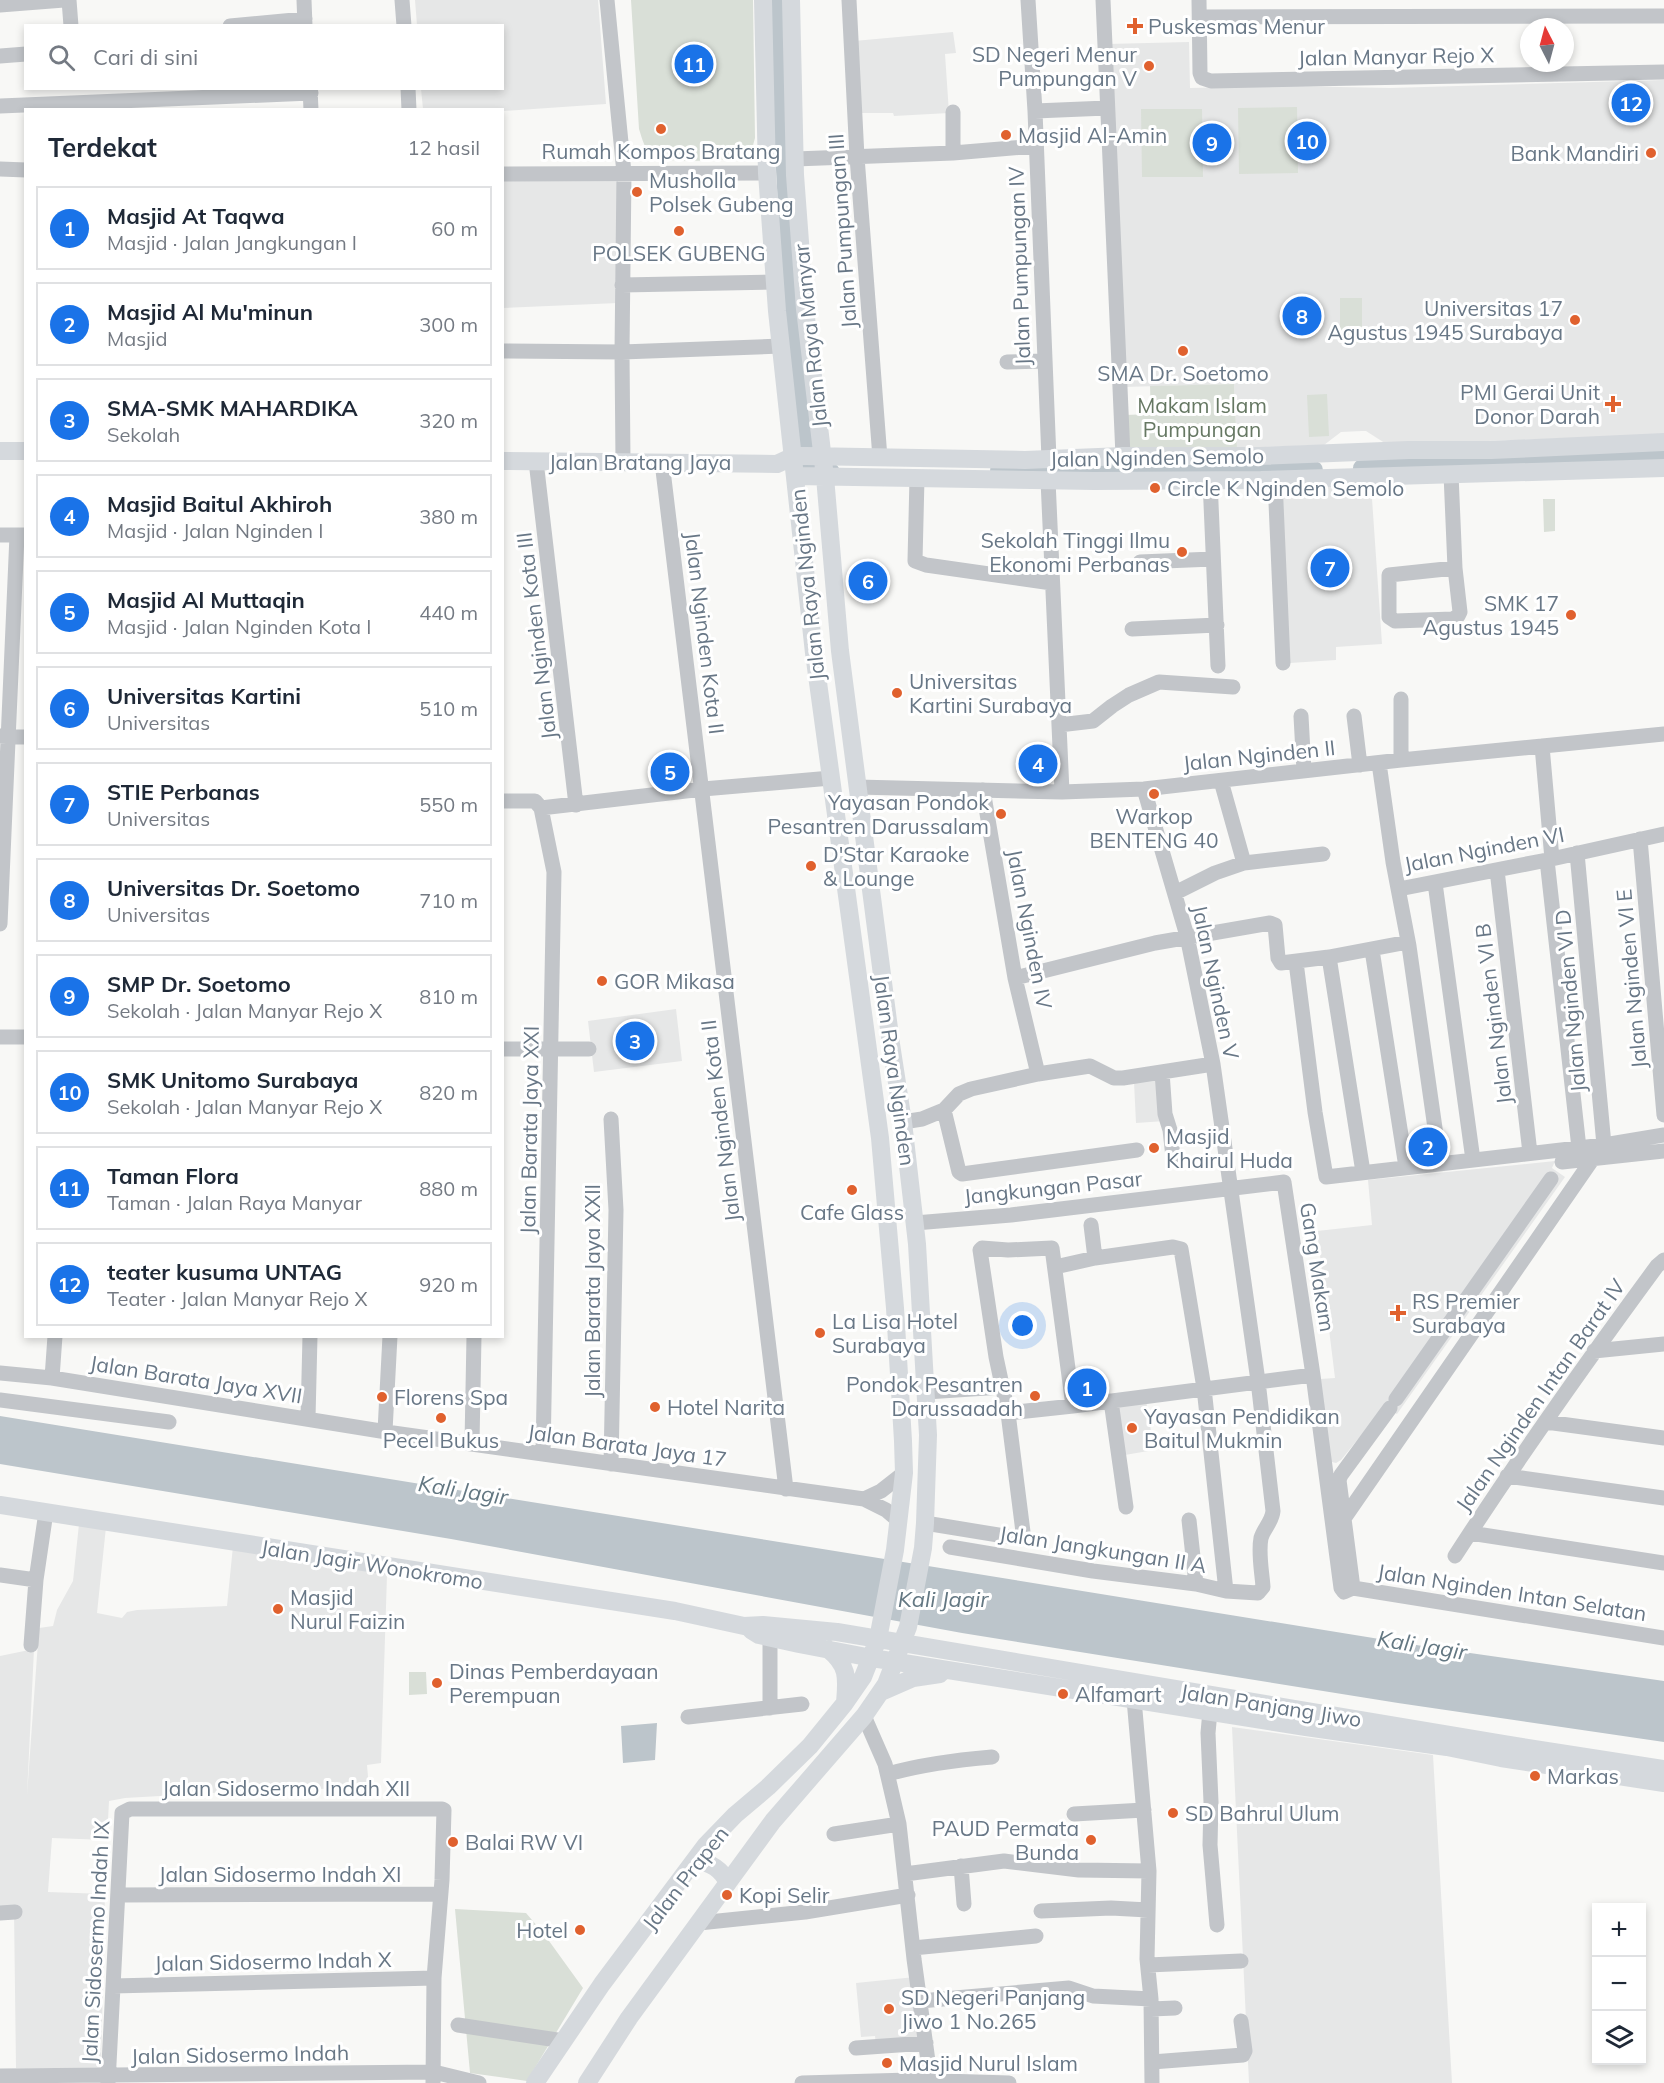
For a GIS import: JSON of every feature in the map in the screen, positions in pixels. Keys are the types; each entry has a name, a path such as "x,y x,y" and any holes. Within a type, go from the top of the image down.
{"main road":[{"name":"Jalan Raya Manyar","path":"763,0 767,173 776,282 791,310 781,346 811,463"},
{"name":"Jalan Raya Manyar","path":"791,0 795,159 791,310 811,463"},
{"name":"Jalan Nginden Semolo","path":"795,476 811,463 880,458 1049,459 1093,469 1210,480 1275,480 1409,463 1451,474 1567,459 1664,441"},
{"path":"0,451 24,451"},
{"name":"Jalan Nginden Semolo","path":"811,463 917,478 1048,483 1093,469 1123,456 1409,463 1567,459 1664,468"},
{"name":"Jalan Bratang Jaya","path":"504,461 811,463"},
{"path":"795,476 811,463"},
{"name":"Jalan Raya Nginden","path":"811,463 840,651 856,787 903,1122 921,1292 928,1444 926,1523 923,1548 902,1644"},
{"name":"Jalan Raya Nginden","path":"795,476 814,654 868,1047 889,1228 895,1308 904,1473 895,1550 878,1639 872,1658"},
{"path":"814,654 840,651"},
{"path":"868,1047 891,1044"},
{"name":"Jalan Jagir Wonokromo","path":"0,1505 675,1611 744,1626 763,1624 878,1639"},
{"name":"Jalan Jagir Wonokromo","path":"744,1626 759,1635 770,1638 872,1658 902,1644"},
{"name":"Jalan Panjang Jiwo","path":"878,1639 1502,1751 1664,1783"},
{"name":"Jalan Panjang Jiwo","path":"902,1644 969,1672 1306,1728 1447,1747 1478,1747"},
{"name":"Jalan Prapen","path":"535,2083 602,1984 675,1886 714,1870 773,1821 864,1716 881,1692 902,1644"},
{"path":"828,1649 839,1658 845,1672 847,1682 845,1703"},
{"name":"Jalan Prapen","path":"587,2083 629,2018 699,1923 714,1870 706,1845 810,1746 845,1703 863,1677 872,1658"},
{"path":"881,1692 918,1677 969,1672"},
{"name":"Jalan Panjang Jiwo","path":"1502,1751 1664,1769"}],"street":[{"path":"0,5 64,0"},
{"path":"69,0 71,24"},
{"path":"268,24 305,22 304,0"},
{"path":"402,0 404,24"},
{"path":"608,0 624,173 623,462"},
{"name":"Jalan Pumpungan III","path":"849,0 857,157 880,458"},
{"name":"Jalan Pumpungan IV","path":"1028,0 1035,111 1049,459"},
{"path":"1103,0 1123,456"},
{"path":"1199,0 1200,17 1664,16"},
{"name":"Jalan Manyar Rejo X","path":"1200,17 1200,73 1202,78 1211,81 1664,72"},
{"path":"0,56 24,54"},
{"path":"408,90 410,108"},
{"path":"0,105 77,96 310,91 311,108"},
{"path":"1035,111 1107,108"},
{"path":"953,112 953,153"},
{"path":"795,159 953,153 1036,146"},
{"path":"0,169 24,170"},
{"path":"504,174 767,173"},
{"path":"622,285 776,282"},
{"path":"504,351 622,352 781,346"},
{"path":"1007,362 1044,361"},
{"name":"Jalan Nginden Kota III","path":"536,461 576,805"},
{"name":"Jalan Nginden Kota II","path":"662,462 786,1489"},
{"path":"1451,474 1455,568 1460,612 1453,619 1395,621 1389,617 1388,580 1391,573 1455,568"},
{"path":"917,478 915,557 918,562 1052,583"},
{"path":"1210,480 1218,666"},
{"path":"1275,480 1283,663"},
{"path":"1048,483 1062,792"},
{"path":"0,535 21,535 19,671 4,737 0,924"},
{"path":"1140,562 1213,559"},
{"path":"1132,629 1217,625"},
{"path":"1059,725 1093,722 1129,695 1159,682 1233,687"},
{"path":"1401,699 1401,760"},
{"path":"1301,716 1304,771"},
{"path":"1354,716 1360,765"},
{"name":"Jalan Nginden II","path":"856,787 1062,792 1144,789 1401,760 1664,734"},
{"path":"4,737 24,737"},
{"path":"1542,746 1550,860 1579,1148"},
{"name":"Jalan Nginden VI","path":"1379,763 1391,854 1399,889 1550,860 1664,834"},
{"path":"504,801 535,801 540,808 703,789 831,778"},
{"path":"1221,781 1244,863"},
{"name":"Jalan Nginden V","path":"1144,789 1187,936 1214,1064 1258,1381 1272,1511 1272,1518 1263,1532 1261,1542 1263,1587 1258,1593 1226,1591"},
{"name":"Jalan Nginden IV","path":"983,790 1015,978 1038,1074"},
{"name":"Jalan Barata Jaya XXI","path":"540,808 554,872 543,1454"},
{"name":"Jalan Nginden VI E","path":"1640,839 1664,1115"},
{"name":"Jalan Nginden VI D","path":"1577,853 1604,1145"},
{"path":"1175,893 1215,873 1244,863 1323,854"},
{"name":"Jalan Nginden VI B","path":"1497,870 1530,1153"},
{"path":"1435,883 1473,1160"},
{"path":"1399,889 1440,1163"},
{"path":"1015,978 1187,936 1272,923 1275,925 1278,958 1289,963 1408,942"},
{"path":"1372,950 1406,1167"},
{"path":"1329,957 1363,1172"},
{"path":"1289,963 1326,1177 1530,1153 1557,1166 1664,1151"},
{"path":"0,1036 24,1038"},
{"path":"504,1048 589,1049"},
{"path":"903,1122 922,1119 944,1110 959,1094 970,1089 1038,1074 1085,1066 1095,1067 1118,1078 1214,1064"},
{"path":"1162,1072 1165,1114 1170,1130 1173,1157"},
{"path":"944,1110 959,1172 962,1174 1137,1150"},
{"name":"Jalan Barata Jaya XXII","path":"611,1119 616,1210 611,1464"},
{"path":"1402,1436 1389,1409 1557,1166 1579,1148 1664,1135"},
{"path":"1343,1520 1592,1160"},
{"name":"Gang Makam","path":"1231,1187 1284,1182 1313,1375"},
{"name":"Jangkungan Pasar","path":"915,1223 1011,1215 1231,1187"},
{"path":"1054,1267 1095,1258 1091,1225"},
{"path":"926,1523 1017,1538 1021,1537 1023,1532 1008,1413 984,1283 981,1249 983,1247 1015,1250 1049,1247 1053,1250 1073,1406"},
{"name":"Jalan Jangkungan II A","path":"950,1547 1196,1584 1226,1591 1204,1388 1181,1249 1173,1247 1095,1258"},
{"name":"Jalan Nginden Intan Barat IV","path":"1455,1556 1507,1476 1594,1352 1657,1266 1664,1260"},
{"path":"52,1378 55,1338"},
{"path":"308,1418 310,1338"},
{"path":"384,1431 390,1338"},
{"path":"472,1443 474,1338"},
{"path":"1594,1352 1664,1344"},
{"name":"Jalan Barata Jaya XVII","path":"0,1373 52,1378 384,1431"},
{"path":"1008,1413 1313,1375 1341,1588 1344,1592 1353,1588"},
{"path":"926,1392 1002,1387"},
{"path":"0,1400 169,1422"},
{"path":"1111,1401 1126,1507"},
{"name":"Jalan Nginden Intan Selatan","path":"1389,1409 1339,1480 1353,1588 1664,1638"},
{"path":"1546,1422 1664,1438"},
{"name":"Jalan Barata Jaya 17","path":"384,1431 864,1499 886,1510 899,1521"},
{"path":"864,1499 881,1491 904,1473"},
{"path":"1507,1476 1664,1498"},
{"path":"31,1645 36,1580 46,1512"},
{"path":"1189,1520 1196,1584"},
{"path":"1470,1533 1664,1563"},
{"path":"0,1575 36,1580"},
{"path":"770,1638 770,1708"},
{"path":"1134,1700 1149,1871 1148,1965 1152,2083"},
{"path":"688,1717 802,1704"},
{"path":"1210,1711 1208,1733 1210,1845 1217,1925"},
{"path":"864,1716 888,1774 899,1824 931,2082"},
{"path":"888,1774 911,1767 947,1761 992,1757"},
{"name":"Jalan Sidosermo Indah XII","path":"130,1809 442,1809 445,1819 440,1894"},
{"name":"Jalan Sidosermo Indah IX","path":"109,2080 119,1895 120,1818 124,1811 130,1809"},
{"path":"1074,1814 1144,1810"},
{"path":"834,1834 899,1824"},
{"path":"905,1874 1004,1861 1079,1870 1149,1871"},
{"path":"961,1866 964,1904"},
{"path":"433,2078 434,1978 440,1894"},
{"name":"Jalan Sidosermo Indah XI","path":"119,1895 440,1894"},
{"path":"699,1923 805,1912 908,1895"},
{"path":"1041,1911 1111,1908 1148,1910"},
{"path":"913,1948 1036,1936"},
{"path":"1148,1965 1241,1961"},
{"name":"Jalan Sidosermo Indah X","path":"113,1986 434,1978"},
{"path":"920,2001 1069,1988 1093,1996 1175,2008"},
{"path":"1152,2062 1243,2055 1245,2051 1241,2021"},
{"path":"458,2025 564,2041"},
{"path":"855,2048 926,2043"},
{"name":"Jalan Sidosermo Indah","path":"0,2076 109,2080 433,2078 479,2083"},
{"path":"802,2083 910,2080 1009,2083"}],"shaded area":[{"path":"415,0 598,0 606,104 504,111 504,108 423,108 421,90 504,90 504,24 417,24"},
{"path":"953,32 956,53 945,54 949,113 894,116 893,113 858,113 854,41"},
{"path":"1189,42 1190,88 1289,86 1390,88 1664,80 1664,435 1391,447 1366,431 1362,431 1341,432 1324,445 1237,448 1234,384 1123,387 1107,44"},
{"path":"618,180 618,303 504,308 504,181"},
{"path":"1371,484 1382,644 1336,647 1336,660 1290,663 1279,490"},
{"path":"676,1009 682,1061 594,1072 588,1021"},
{"path":"1163,1080 1165,1121 1136,1123 1134,1082"},
{"name":"RS Premier Surabaya","path":"1555,1161 1552,1168 1565,1177 1397,1414 1384,1407 1341,1460 1336,1463 1332,1462 1320,1379 1335,1378 1317,1231 1372,1225 1368,1180"},
{"name":"Yayasan Pendidikan Baitul Mukmin","path":"1146,1400 1154,1450 1119,1456 1111,1406"},
{"path":"79,1524 106,1527 97,1613 122,1618 127,1612 137,1610 227,1606 233,1546 387,1575 381,1763 367,1765 369,1788 267,1790 125,1798 109,1801 107,1840 52,1838 48,1892 105,1894 101,2068 16,2068 14,1910 0,1910 0,1656 34,1649 27,1795 39,1628 53,1626 57,1610 73,1581"},
{"path":"1232,1727 1433,1755 1452,2083 1249,2083"},
{"name":"SD Negeri Panjang Jiwo 1 No.265","path":"915,1977 923,2042 876,2045 875,2036 861,2037 856,1983"}],"green space":[{"path":"631,0 753,0 755,138 752,149 740,157 697,161 660,159 648,152 639,129"},
{"path":"1297,107 1298,173 1239,174 1238,108"},
{"path":"1141,109 1202,109 1203,177 1142,177"},
{"path":"1340,298 1362,298 1362,343 1340,343"},
{"name":"Makam Islam Pumpungan","path":"1234,384 1237,448 1126,451 1125,415 1151,414 1150,386"},
{"path":"1327,394 1329,436 1309,437 1307,395"},
{"path":"1543,499 1555,499 1555,531 1544,532"},
{"path":"409,1672 426,1672 427,1694 409,1695"},
{"path":"455,1909 526,1913 583,1988 527,2081 470,2073"}],"water":[{"name":"Kali Jagir","path":"0,1416 1435,1648 1664,1681 1664,1742 1398,1703 962,1633 451,1539 0,1464"},
{"path":"657,1723 655,1760 623,1763 621,1726"}],"waterway":[{"path":"776,0 793,319 812,472 831,472"},
{"path":"1362,468 1664,456"},
{"path":"999,471 1314,470"}],"place":[{"name":"Puskesmas Menur","path":"1135,26"},
{"name":"Taman Flora","path":"694,64"},
{"name":"SD Negeri Menur Pumpungan V","path":"1149,66"},
{"name":"teater kusuma UNTAG","path":"1631,103"},
{"name":"Rumah Kompos Bratang","path":"661,129"},
{"name":"Masjid Al-Amin","path":"1006,135"},
{"name":"SMK Unitomo Surabaya","path":"1307,141"},
{"name":"SMP Dr. Soetomo","path":"1212,143"},
{"name":"Bank Mandiri","path":"1651,153"},
{"name":"Musholla Polsek Gubeng","path":"637,192"},
{"name":"POLSEK GUBENG","path":"679,231"},
{"name":"Universitas Dr. Soetomo","path":"1302,316"},
{"name":"Universitas 17 Agustus 1945 Surabaya","path":"1575,320"},
{"name":"SMA Dr. Soetomo","path":"1183,351"},
{"name":"PMI Gerai Unit Donor Darah","path":"1613,404"},
{"name":"Circle K Nginden Semolo","path":"1155,488"},
{"name":"Sekolah Tinggi Ilmu Ekonomi Perbanas","path":"1182,552"},
{"name":"STIE Perbanas","path":"1330,568"},
{"name":"Universitas Kartini","path":"868,581"},
{"name":"SMK 17 Agustus 1945","path":"1571,615"},
{"name":"Universitas Kartini Surabaya","path":"897,693"},
{"name":"Masjid Baitul Akhiroh","path":"1038,764"},
{"name":"Masjid Al Muttaqin","path":"670,772"},
{"name":"Warkop BENTENG 40","path":"1154,794"},
{"name":"Yayasan Pondok Pesantren Darussalam","path":"1001,814"},
{"name":"D'Star Karaoke & Lounge","path":"811,866"},
{"name":"GOR Mikasa","path":"602,981"},
{"name":"SMA-SMK MAHARDIKA","path":"635,1041"},
{"name":"Masjid Al Mu'minun","path":"1428,1147"},
{"name":"Masjid Khairul Huda","path":"1154,1148"},
{"name":"Cafe Glass","path":"852,1190"},
{"name":"RS Premier Surabaya","path":"1398,1313"},
{"name":"La Lisa Hotel Surabaya","path":"820,1333"},
{"name":"Masjid At Taqwa","path":"1087,1388"},
{"name":"Pondok Pesantren Darussaadah","path":"1035,1396"},
{"name":"Florens Spa","path":"382,1397"},
{"name":"Hotel Narita","path":"655,1407"},
{"name":"Pecel Bukus","path":"441,1418"},
{"name":"Yayasan Pendidikan Baitul Mukmin","path":"1132,1428"},
{"name":"Masjid Nurul Faizin","path":"278,1609"},
{"name":"Dinas Pemberdayaan Perempuan","path":"437,1683"},
{"name":"Alfamart","path":"1063,1694"},
{"name":"Markas","path":"1535,1776"},
{"name":"SD Bahrul Ulum","path":"1173,1813"},
{"name":"PAUD Permata Bunda","path":"1091,1840"},
{"name":"Balai RW VI","path":"453,1842"},
{"name":"Kopi Selir","path":"727,1895"},
{"name":"Hotel","path":"580,1930"},
{"name":"SD Negeri Panjang Jiwo 1 No.265","path":"889,2009"},
{"name":"Masjid Nurul Islam","path":"887,2063"}]}
